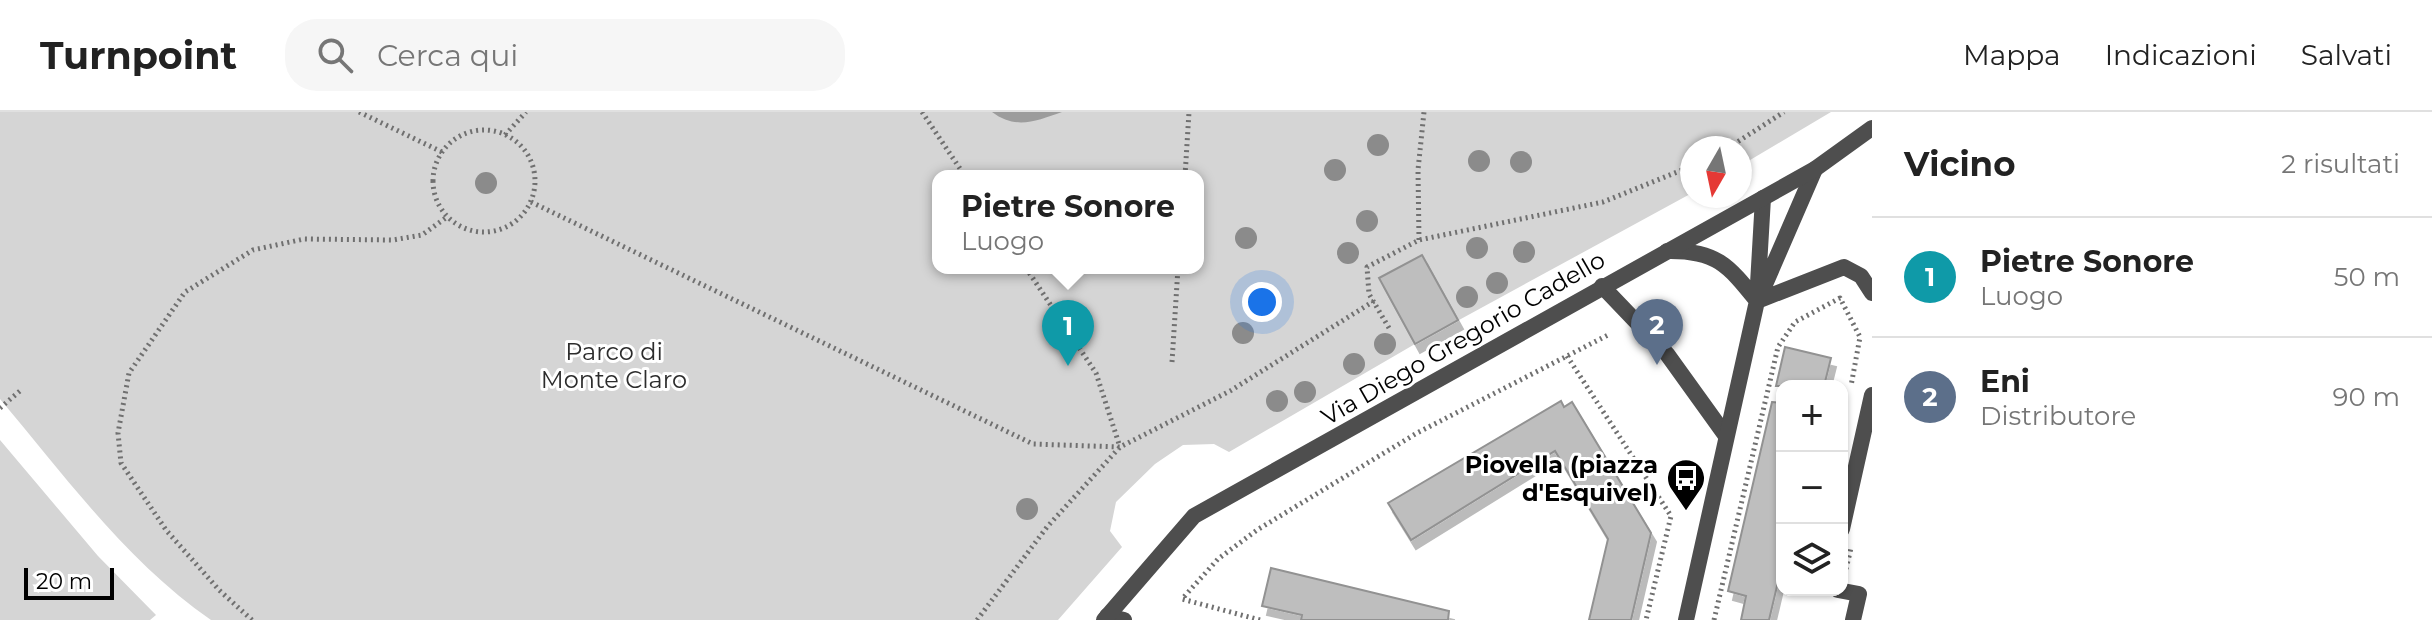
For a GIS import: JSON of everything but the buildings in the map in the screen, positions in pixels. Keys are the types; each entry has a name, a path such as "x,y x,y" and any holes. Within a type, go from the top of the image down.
{"street":[{"name":"Via Diego Gregorio Cadello","path":"1112,619 1194,516 1815,169 1872,128"},
{"path":"1757,301 1815,169"},
{"path":"1686,620 1757,301 1763,198"},
{"path":"1667,251 1708,254 1730,268 1757,301"},
{"path":"1757,301 1844,267 1861,276 1872,293"},
{"path":"1602,286 1667,354 1726,436"},
{"path":"1843,524 1872,395"},
{"path":"1848,592 1859,594 1853,620"}],"path":[{"path":"505,135 526,112"},
{"path":"922,112 961,170"},
{"path":"1185,170 1189,112"},
{"path":"1419,240 1418,170 1424,112"},
{"path":"1747,136 1784,112"},
{"path":"363,113 442,152"},
{"path":"478,131 505,135 518,143 531,163 535,187 531,202 522,216 493,232 461,227 447,217 433,185 435,168 442,152 464,134 478,131"},
{"path":"1389,328 1369,294 1367,267 1419,240 1603,202 1680,171"},
{"path":"531,202 1033,444 1120,447"},
{"path":"252,620 219,590 166,530 121,463 118,433 129,373 185,292 253,250 304,239 393,240 422,235 442,224 447,217"},
{"path":"1030,274 1096,373 1120,447"},
{"path":"1172,362 1178,274"},
{"path":"1714,620 1778,347 1795,322 1840,298 1860,337 1850,392"},
{"path":"977,620 1047,527 1120,447 1230,391 1374,301"},
{"path":"1260,620 1182,599 1218,559 1257,530 1417,433 1608,335"},
{"path":"1567,356 1671,516 1646,620"},
{"path":"0,408 21,390"}],"green space":[{"name":"Parco di Monte Claro","path":"0,112 1831,112 1752,159 1752,136 1680,136 1680,200 1415,344 1229,452 1214,444 1183,445 1155,464 1116,502 1110,531 1122,547 1058,620 211,620 152,572 98,517 0,399"},
{"path":"0,440 98,556 156,615 150,620 0,620"}],"shaded area":[{"path":"992,112 1062,112 1035,121 1018,122"}],"place":[{"name":"Eni","path":"1657,365"},
{"name":"Pietre Sonore","path":"1068,366"},
{"name":"Piovella (piazza d'Esquivel)","path":"1686,512"}]}
